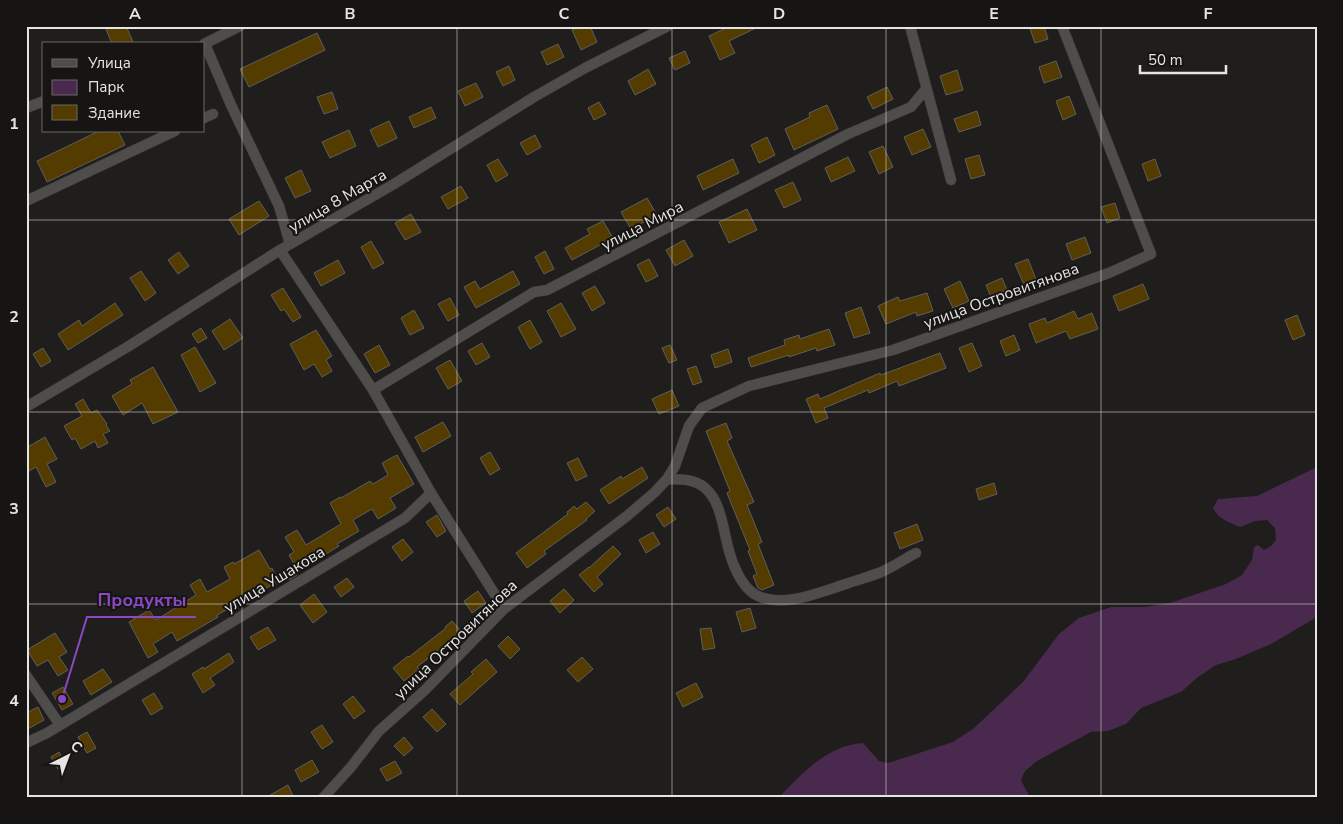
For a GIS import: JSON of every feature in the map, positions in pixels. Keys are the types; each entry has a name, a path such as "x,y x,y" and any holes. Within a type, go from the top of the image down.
{"street":[{"path":"205,44 240,26"},
{"name":"улица 8 Марта","path":"26,407 122,351 280,250 394,184 534,97 585,68 668,26"},
{"path":"910,26 951,180"},
{"name":"улица Островитянова","path":"323,798 351,767 378,731 434,682 504,609 641,505 667,479 680,453 689,426 702,408 749,386 893,350 1108,273 1151,254 1062,26"},
{"path":"205,46 279,206 290,244"},
{"name":"улица Мира","path":"373,390 534,292 547,290 848,134 911,107 926,89"},
{"path":"26,108 42,101"},
{"path":"26,201 173,132"},
{"path":"280,250 373,390 430,493 504,609"},
{"path":"667,479 685,480 700,484 710,492 718,509 732,562 738,574 750,590 758,596 768,599 789,599 808,596 880,573 916,553"},
{"name":"улица Ушакова","path":"26,743 60,725 405,518 430,493"},
{"path":"26,675 60,725"}],"green space":[{"path":"1317,467 1317,617 1271,644 1236,659 1216,665 1181,692 1141,708 1126,724 1108,731 1091,732 1037,761 1025,771 1021,780 1030,798 778,798 816,762 838,749 850,745 863,743 879,761 888,763 953,742 973,729 1023,682 1059,634 1079,618 1111,607 1146,607 1173,602 1226,584 1242,575 1252,560 1254,547 1258,545 1264,550 1276,540 1275,528 1267,520 1255,521 1240,527 1228,522 1221,518 1213,508 1218,499 1257,496"}],"building":[{"path":"111,26 126,26 133,42 111,42 106,29"},
{"path":"581,26 590,26 597,42 581,50 572,30"},
{"path":"730,26 760,26 729,41 735,53 720,60 709,36"},
{"path":"1029,26 1044,26 1048,39 1035,43"},
{"path":"317,33 325,50 249,87 240,69"},
{"path":"558,44 564,57 547,65 541,52"},
{"path":"685,51 690,63 675,70 669,58"},
{"path":"1056,61 1062,77 1044,83 1039,67"},
{"path":"509,66 515,80 503,86 496,72"},
{"path":"648,69 656,84 635,95 628,81"},
{"path":"957,70 963,90 946,95 940,76"},
{"path":"476,83 483,97 465,106 458,91"},
{"path":"887,87 893,99 873,109 867,97"},
{"path":"332,92 338,109 324,114 317,97"},
{"path":"1069,96 1076,114 1063,120 1056,101"},
{"path":"599,102 606,114 594,120 588,108"},
{"path":"827,105 838,129 794,150 785,129 810,117 809,113"},
{"path":"431,107 436,118 414,128 409,117"},
{"path":"977,111 981,125 959,132 954,119"},
{"path":"389,121 397,138 378,147 370,130"},
{"path":"923,129 931,147 912,155 904,137"},
{"path":"349,130 356,146 330,158 322,142"},
{"path":"97,132 118,132 125,145 47,182 37,161"},
{"path":"535,135 541,147 527,155 520,143"},
{"path":"767,137 775,155 759,163 751,145"},
{"path":"883,146 893,167 879,174 869,152"},
{"path":"979,155 985,175 971,179 965,159"},
{"path":"848,157 855,171 831,182 825,168"},
{"path":"498,159 508,175 496,182 487,165"},
{"path":"733,159 739,173 703,190 697,176"},
{"path":"1155,159 1161,176 1148,181 1142,164"},
{"path":"301,170 311,191 295,198 285,178"},
{"path":"793,182 801,200 784,208 775,190"},
{"path":"461,186 468,198 448,209 441,197"},
{"path":"647,198 657,215 631,229 621,212"},
{"path":"259,201 269,216 239,235 229,219"},
{"path":"1115,203 1120,218 1107,223 1101,207"},
{"path":"747,209 757,230 729,243 719,222"},
{"path":"411,214 421,232 405,240 395,223"},
{"path":"603,221 613,238 572,260 565,248 590,234 587,229"},
{"path":"1085,237 1091,253 1072,260 1066,244"},
{"path":"684,240 693,256 675,266 666,250"},
{"path":"371,241 384,263 373,269 361,247"},
{"path":"545,251 554,269 544,274 535,257"},
{"path":"179,252 189,266 178,274 168,260"},
{"path":"649,259 658,276 646,282 637,265"},
{"path":"1028,259 1037,282 1025,287 1015,264"},
{"path":"338,260 345,273 321,286 314,273"},
{"path":"141,271 156,293 145,301 130,278"},
{"path":"513,271 520,284 476,308 464,287 475,281 480,289"},
{"path":"1002,278 1007,290 991,297 986,285"},
{"path":"960,281 969,301 953,308 944,289"},
{"path":"1143,284 1149,299 1119,311 1113,296"},
{"path":"595,286 605,303 592,311 582,293"},
{"path":"283,288 301,317 293,322 284,309 281,311 271,295"},
{"path":"927,293 933,311 917,316 916,312 886,324 878,306 898,297 900,301"},
{"path":"450,298 459,315 448,321 438,304"},
{"path":"115,303 123,315 68,350 58,334 79,320 82,326"},
{"path":"561,303 576,329 561,337 547,311"},
{"path":"861,307 870,333 854,338 845,313"},
{"path":"414,310 424,328 410,335 401,318"},
{"path":"1074,311 1078,319 1092,313 1098,329 1070,339 1066,331 1036,343 1029,324 1045,318 1047,323"},
{"path":"1297,315 1305,335 1293,340 1285,320"},
{"path":"230,319 243,338 224,350 212,331"},
{"path":"530,320 542,342 530,349 518,327"},
{"path":"201,328 207,338 198,343 192,334"},
{"path":"829,329 835,345 817,351 816,348 789,357 789,355 751,367 748,358 785,345 784,340 799,335 800,339"},
{"path":"316,330 332,356 326,360 332,371 322,377 314,364 304,370 290,344"},
{"path":"1014,335 1020,350 1006,356 1000,341"},
{"path":"482,343 490,357 476,365 468,351"},
{"path":"972,343 982,366 969,372 959,348"},
{"path":"379,345 390,365 375,373 364,354"},
{"path":"670,345 677,360 669,363 662,348"},
{"path":"195,347 216,383 200,392 181,355"},
{"path":"43,348 51,361 41,367 33,354"},
{"path":"728,349 732,362 715,368 711,355"},
{"path":"940,353 946,368 899,386 897,381 869,393 868,390 824,408 828,418 816,423 806,399 818,394 820,399 880,373 881,375"},
{"path":"450,360 462,381 448,389 436,368"},
{"path":"696,366 702,382 693,385 687,369"},
{"path":"153,367 178,412 153,424 142,403 123,415 112,396 132,384 130,380"},
{"path":"672,390 679,406 659,414 652,399"},
{"path":"83,399 91,413 97,410 110,431 103,434 108,443 98,448 95,441 81,449 75,438 72,440 64,426 82,416 75,404"},
{"path":"443,422 451,436 423,452 415,437"},
{"path":"726,423 732,438 727,441 754,502 747,505 762,542 758,544 774,585 762,590 758,588 753,576 757,574 748,551 750,550 727,493 730,491 706,431"},
{"path":"45,437 57,459 47,464 56,482 46,487 36,467 29,471 26,465 26,448"},
{"path":"490,452 500,469 490,475 480,458"},
{"path":"397,455 414,484 390,498 396,508 378,519 372,509 353,520 359,531 337,544 339,546 321,557 319,554 296,568 289,555 294,552 285,537 297,530 306,545 341,524 330,503 370,481 373,484 388,475 382,463"},
{"path":"578,458 587,476 576,481 567,463"},
{"path":"642,467 648,478 609,504 600,490 621,476 622,479"},
{"path":"994,483 997,494 979,500 976,489"},
{"path":"586,502 595,511 587,520 544,551 546,554 527,568 516,553 568,514 567,512 574,506 577,509"},
{"path":"668,507 676,519 664,527 656,515"},
{"path":"437,515 446,531 437,537 426,522"},
{"path":"917,524 923,540 900,549 894,533"},
{"path":"653,532 660,544 646,553 639,540"},
{"path":"403,539 413,552 402,561 392,547"},
{"path":"613,546 621,554 597,577 603,584 594,592 579,575"},
{"path":"259,550 279,581 217,615 218,617 177,641 172,632 153,644 158,652 148,658 129,622 149,610 156,620 196,595 190,585 200,579 207,592 230,579 224,567 233,562 234,564"},
{"path":"292,566 297,575 289,580 283,571"},
{"path":"347,578 354,587 341,597 334,587"},
{"path":"564,589 574,600 560,613 550,601"},
{"path":"478,591 486,603 472,613 464,601"},
{"path":"314,594 327,612 313,623 300,605"},
{"path":"750,608 756,628 742,632 736,612"},
{"path":"452,621 462,632 417,667 419,669 404,681 393,668 446,628"},
{"path":"268,627 276,640 258,650 250,637"},
{"path":"711,628 715,648 703,650 700,629"},
{"path":"55,633 67,652 59,657 68,670 58,676 48,660 37,666 27,650"},
{"path":"508,636 520,649 510,659 498,646"},
{"path":"229,653 234,662 210,678 215,685 203,693 192,674 203,667 204,669"},
{"path":"582,657 593,669 578,682 567,670"},
{"path":"486,659 497,672 460,705 450,694 473,674 471,672"},
{"path":"103,669 112,682 91,695 83,681"},
{"path":"696,683 703,697 683,707 676,693"},
{"path":"63,687 73,704 62,710 52,693"},
{"path":"154,693 163,708 151,715 142,700"},
{"path":"353,696 365,711 354,719 343,704"},
{"path":"38,707 44,720 26,730 26,713"},
{"path":"432,709 446,724 437,732 423,717"},
{"path":"322,725 333,742 322,749 311,732"},
{"path":"87,732 96,748 87,753 78,737"},
{"path":"404,737 413,748 404,756 394,746"},
{"path":"59,752 66,764 58,769 51,757"},
{"path":"312,760 319,772 301,782 295,770"},
{"path":"395,761 402,773 387,781 380,769"},
{"path":"288,785 294,798 265,798"}],"place":[{"name":"Продукты","path":"62,699"}]}
